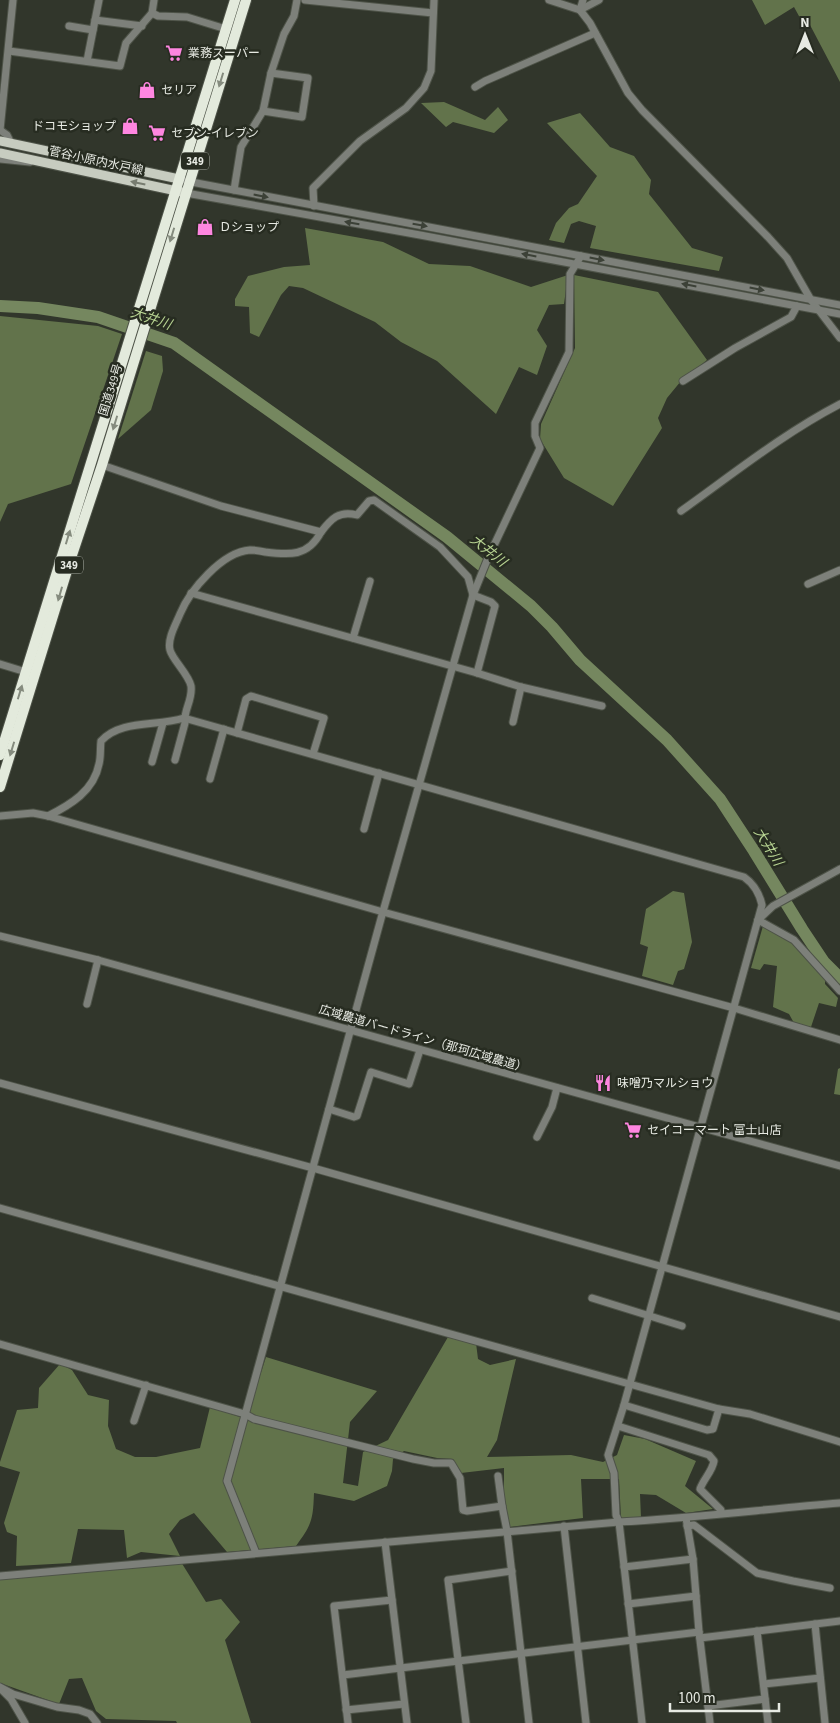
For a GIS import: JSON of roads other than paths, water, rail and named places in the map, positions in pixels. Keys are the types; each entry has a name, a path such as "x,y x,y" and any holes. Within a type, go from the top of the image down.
{"highway":[{"name":"国道349号","path":"141,321 178,179 235,0"},
{"name":"国道349号","path":"0,755 134,341 186,193 246,0"},
{"name":"国道349号","path":"0,787 70,561 102,465 134,341"}],"main road":[{"name":"菅谷小原内水戸線","path":"0,141 178,179"},
{"name":"菅谷小原内水戸線","path":"0,153 186,193"}],"street":[{"path":"10,144 7,135 0,130 13,0"},
{"path":"87,61 99,0"},
{"path":"9,51 120,66 126,43 152,14 154,0"},
{"path":"234,190 242,147 263,111 271,73 284,34 294,16 297,0"},
{"path":"305,0 433,13"},
{"path":"314,206 314,188 360,141 406,108 424,88 431,71 434,0"},
{"path":"549,0 580,10 596,33 628,93 642,110 787,258 811,300 840,338"},
{"path":"580,10 583,0"},
{"path":"580,10 598,0"},
{"path":"152,14 187,17 226,29"},
{"path":"95,20 142,26"},
{"path":"69,26 93,30"},
{"path":"475,87 596,33"},
{"path":"263,111 302,117 308,78 271,73"},
{"path":"0,159 42,162"},
{"path":"178,179 840,305"},
{"path":"186,193 420,234 840,314"},
{"path":"256,1553 226,1481 383,912 473,595 488,558 540,448 536,436 535,423 569,352 570,274 581,256"},
{"path":"683,381 735,348 790,317 797,306"},
{"path":"681,511 761,454 821,414 840,404"},
{"path":"102,465 221,506 321,532"},
{"path":"175,760 185,723 184,718 191,699 191,684 170,651 171,637 185,601 220,562 230,556 250,550 284,555 296,554 308,548 317,540 321,532 339,515 348,513 356,515 369,501 374,500 440,547 468,577 473,595"},
{"path":"808,584 840,570"},
{"path":"353,638 370,581"},
{"path":"191,593 521,687 602,706"},
{"path":"473,595 491,602 495,606 477,673"},
{"path":"0,664 26,672"},
{"path":"513,722 521,687"},
{"path":"237,733 246,699 251,696 324,718 313,754"},
{"path":"48,816 65,808 81,797 96,775 101,740 108,733 125,727 162,723 184,718 744,877 752,882 760,895 762,905 630,1384 608,1455 614,1473 616,1515 619,1522 642,1723"},
{"path":"152,762 162,723"},
{"path":"210,779 224,729"},
{"path":"364,829 379,773"},
{"path":"0,816 33,813 48,816 383,912 734,1008 840,1040"},
{"path":"758,920 773,906 840,869"},
{"path":"758,920 794,940 840,991"},
{"name":"広域農道バードライン（那珂広域農道）","path":"0,936 98,960 840,1166"},
{"path":"87,1004 98,960"},
{"path":"330,1109 354,1117 357,1116 371,1072 409,1084 420,1050"},
{"path":"0,1082 313,1168 840,1317"},
{"path":"537,1138 552,1107 557,1088"},
{"path":"0,1208 719,1409 750,1414 840,1442"},
{"path":"592,1298 682,1326"},
{"path":"0,1344 245,1414 254,1419 434,1463 451,1463 460,1478 463,1510 466,1512 502,1506"},
{"path":"134,1421 146,1385"},
{"path":"624,1405 707,1430 714,1429 719,1409"},
{"path":"618,1426 709,1455 714,1461 712,1470 703,1480 700,1489 722,1510 722,1513"},
{"path":"498,1476 507,1531 529,1723"},
{"path":"0,1576 564,1526 686,1518 840,1502"},
{"path":"686,1518 693,1559 710,1723"},
{"path":"687,1526 694,1525 757,1573 830,1588"},
{"path":"564,1526 586,1723"},
{"path":"385,1542 406,1723"},
{"path":"624,1567 693,1559"},
{"path":"466,1723 448,1580 512,1571"},
{"path":"628,1604 696,1596"},
{"path":"348,1723 334,1606 392,1600"},
{"path":"343,1675 632,1640 758,1631 840,1621"},
{"path":"815,1624 825,1723"},
{"path":"758,1631 768,1723"},
{"path":"764,1684 820,1678"},
{"path":"0,1687 11,1699 25,1723"},
{"path":"0,1687 13,1694 57,1707 79,1710 90,1714 97,1723"},
{"path":"708,1706 766,1700"},
{"path":"346,1710 404,1704"}],"waterway":[{"name":"大井川","path":"0,306 38,308 98,317 174,343 447,537 531,606 580,660 667,740 720,799 824,962 840,978"}],"place":[{"name":"業務スーパー","path":"174,53"},
{"name":"セリア","path":"147,90"},
{"name":"ドコモショップ","path":"130,126"},
{"name":"セブン-イレブン","path":"157,133"},
{"name":"Ｄショップ","path":"205,227"},
{"name":"味噌乃マルショウ","path":"603,1083"},
{"name":"セイコーマート 富士山店","path":"633,1130"}]}
